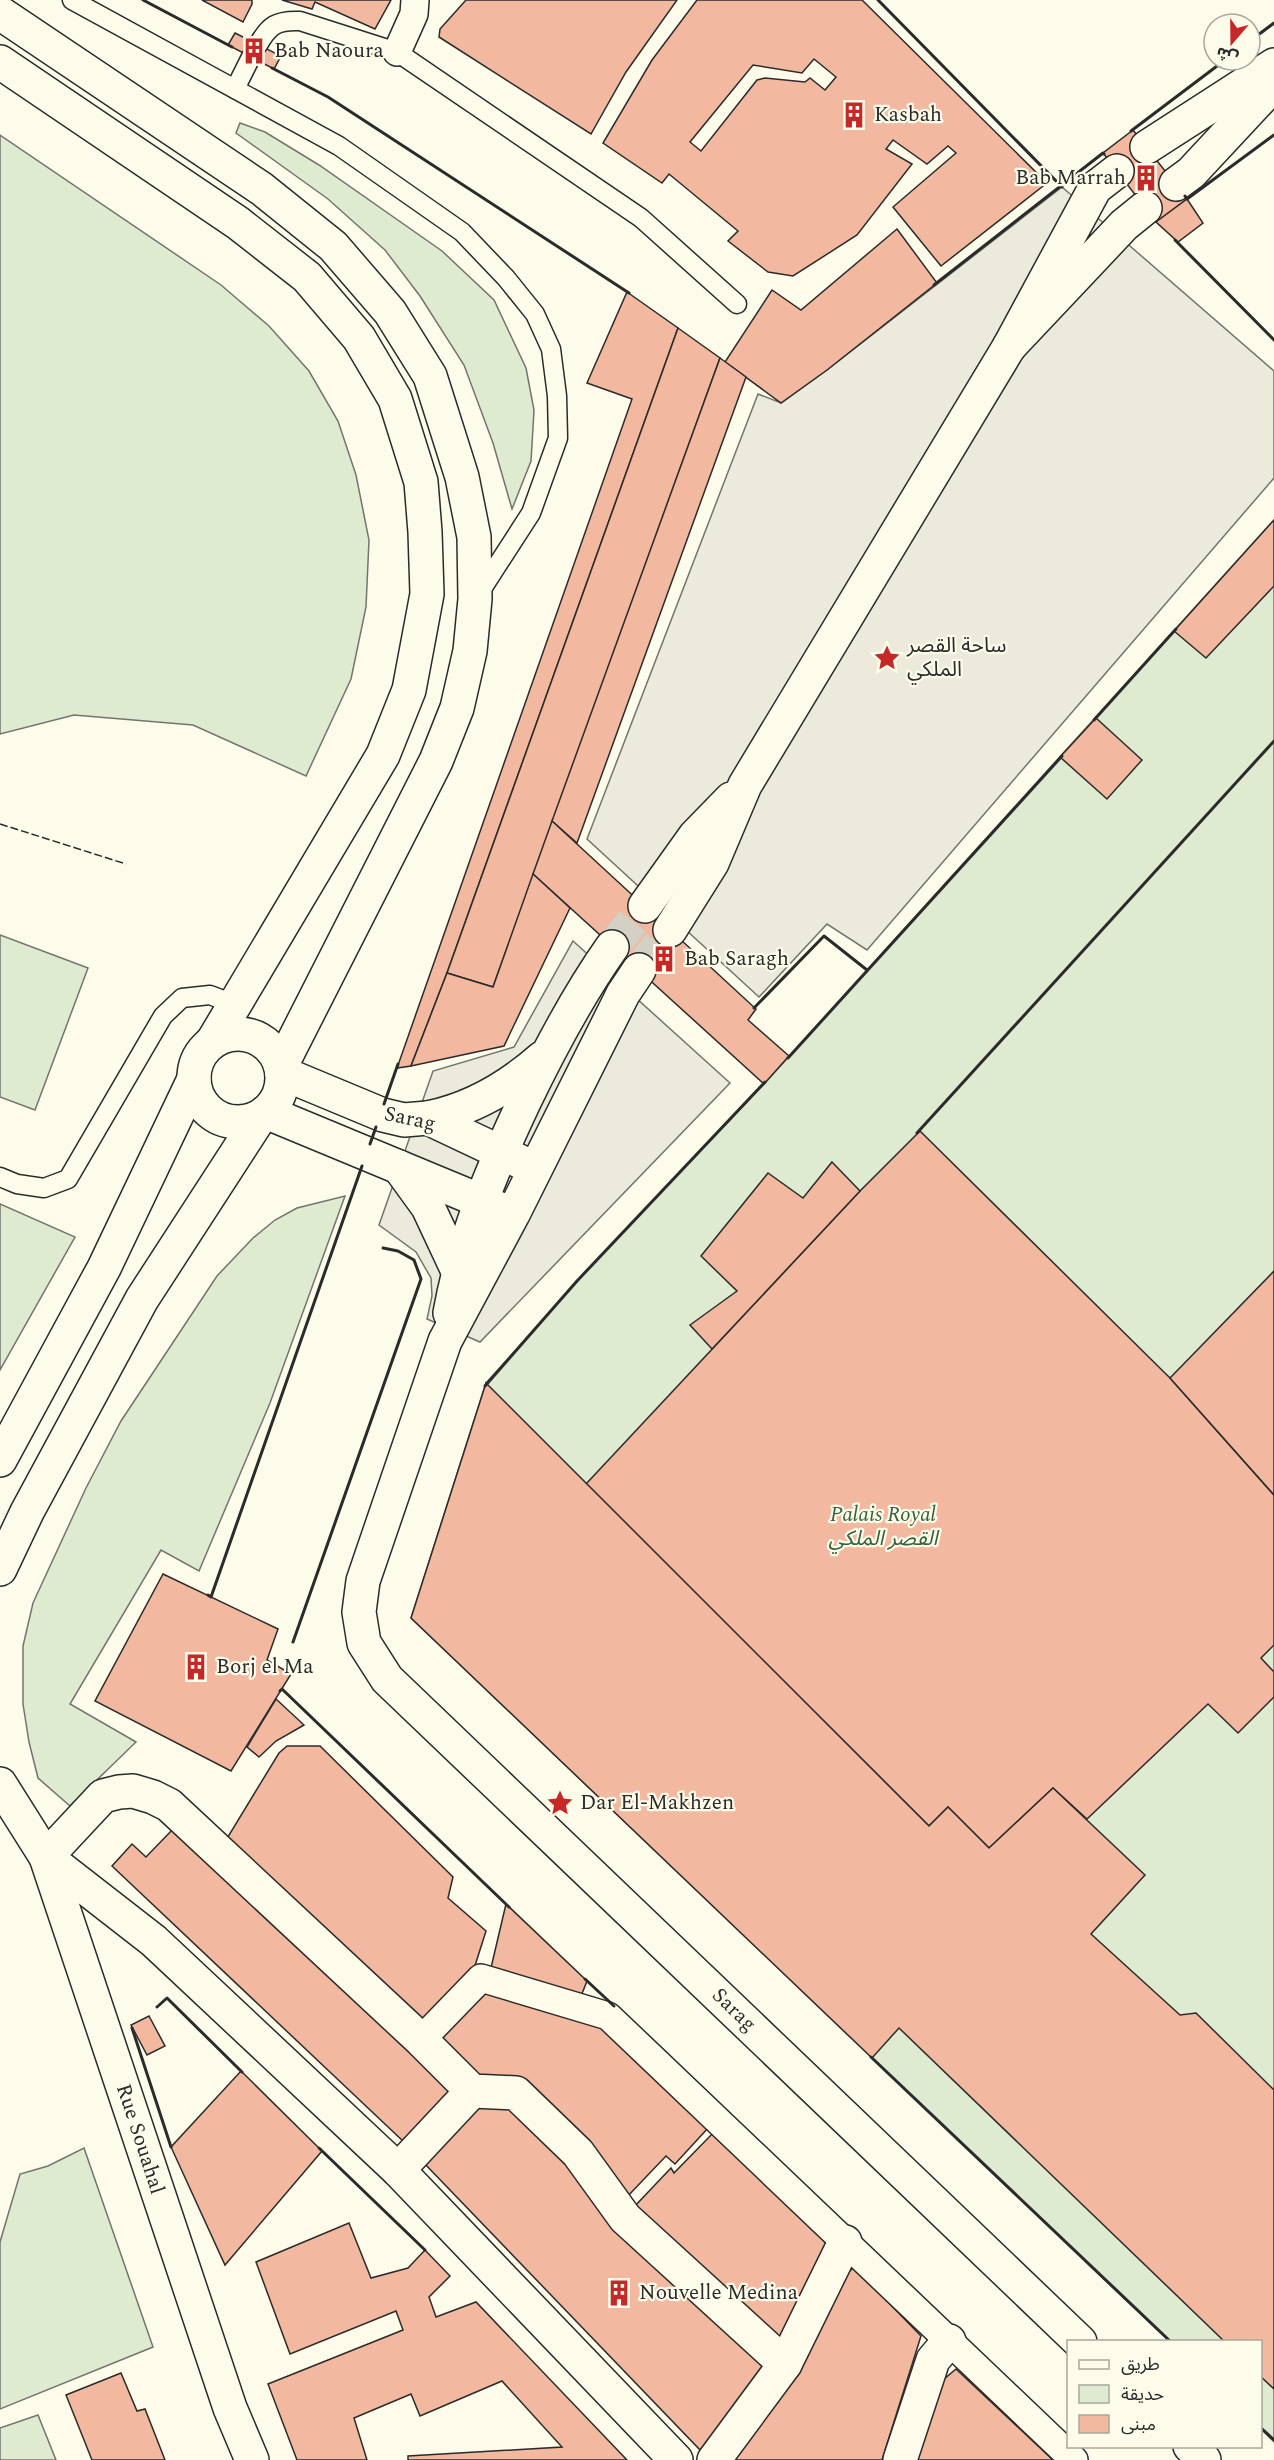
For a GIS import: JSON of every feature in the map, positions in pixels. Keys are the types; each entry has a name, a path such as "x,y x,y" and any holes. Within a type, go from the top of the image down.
{"street":[{"path":"397,52 414,14 416,0"},
{"path":"0,13 262,189 333,246 390,312 430,376 462,477 474,537 475,599 470,651 457,708 436,761 281,1070"},
{"path":"0,62 238,223 307,277 358,338 394,399 421,482 427,594 410,690 382,755 236,1005 196,1064 194,1079 196,1094 205,1107 217,1116 231,1121 246,1121 263,1114 513,1214"},
{"path":"1147,147 1274,65"},
{"path":"1176,184 1191,173 1274,84"},
{"path":"670,930 712,863 745,785 1009,347 1095,188 1116,171"},
{"path":"1009,347 1124,225 1145,208"},
{"path":"645,906 695,836 745,785"},
{"path":"446,1341 458,1271 480,1200 500,1152 548,1053 596,969 612,947"},
{"path":"446,1341 536,1169 623,994 639,970"},
{"path":"0,1569 27,1512 142,1299 263,1114 277,1100 281,1089 281,1070 275,1054 266,1043 254,1036 240,1034 213,1041"},
{"path":"428,1118 455,1113 493,1094 528,1071 548,1053"},
{"name":"Sarag","path":"281,1070 383,1115 404,1120 428,1118 536,1169"},
{"path":"0,1460 104,1268 194,1079"},
{"path":"399,1167 428,1207 458,1271"},
{"name":"Sarag","path":"446,1341 363,1581 359,1612 364,1643 387,1679 1078,2340"},
{"name":"Rue Souahal","path":"0,1784 46,1857 230,2408 252,2460"},
{"path":"676,2460 398,2170 154,1941 46,1857 103,1796 133,1791 170,1805 421,2040 472,2091 516,2093 578,2153 625,2218 785,2364"},
{"path":"421,2040 481,1978 608,2016 1074,2460"},
{"path":"398,2170 472,2091"},
{"path":"714,2460 785,2364 845,2242"},
{"path":"900,2460 933,2360 949,2341"},
{"path":"1192,2448 1204,2460"}],"lane":[{"path":"72,0 339,146 462,232 506,278 535,314 551,349 557,396 558,438 531,513 475,599"},
{"path":"235,89 266,30 276,23 300,21 397,52 641,218 737,304"},
{"path":"0,1177 17,1184 44,1188 68,1179 163,1016 182,998 210,995 236,1005"}],"green space":[{"path":"240,123 265,132 319,165 442,251 494,300 526,368 534,410 531,461 512,509 493,443 464,365 420,296 385,250 328,199 236,133"},
{"path":"0,135 221,285 269,326 309,371 338,421 356,475 369,540 366,607 351,679 306,776 193,725 74,715 0,734"},
{"name":"Palais Royal القصر الملكي","path":"1274,520 1274,2442 1262,2430 1262,2340 1168,2340 411,1618 486,1383 592,1265 764,1084"},
{"path":"0,935 88,968 35,1110 0,1097"},
{"path":"345,1196 270,1403 199,1571 161,1550 70,1704 136,1742 70,1806 38,1778 29,1742 23,1704 23,1646 33,1603 86,1488 121,1421 217,1276 253,1238 275,1220 297,1208"},
{"path":"0,1204 75,1237 0,1370"},
{"path":"84,2148 153,2347 0,2409 0,2242 20,2174 48,2166"},
{"path":"38,2415 56,2460 0,2460 0,2428"}],"shaded area":[{"name":"ساحة القصر الملكي","path":"1062,187 1274,371 1274,478 867,950 827,924 759,997 587,839 758,394 781,403 827,370"},
{"path":"573,941 730,1083 480,1342 427,1319 432,1296 431,1278 416,1252 379,1225 433,1071 514,1047"}],"building":[{"path":"202,0 252,0 252,4 243,22"},
{"path":"282,0 391,0 375,29 315,2 312,9"},
{"path":"466,0 677,0 626,72 591,134 439,37 440,29"},
{"name":"Kasbah","path":"697,0 862,0 1047,183 941,266 893,207 956,153 948,146 927,164 893,140 886,149 912,164 857,235 793,276 768,272 728,241 738,231 669,174 662,183 603,143 652,60","holes":["814,59 836,77 825,90 810,78 805,82 765,78 757,80 701,151 690,142 753,65 802,73"]},
{"name":"Bab Naoura","path":"235,33 281,56 274,69 228,45"},
{"name":"Bab Marrah","path":"1133,130 1187,199 1156,222 1103,153"},
{"path":"1187,199 1203,223 1178,242 1156,222"},
{"path":"897,229 937,283 827,370 781,403 725,362 772,290 801,310"},
{"path":"627,292 678,328 447,973 411,1066 397,1068 632,399 587,383"},
{"path":"678,328 720,358 493,987 447,973"},
{"path":"720,358 746,377 577,843 552,821"},
{"path":"1274,520 1274,586 1206,658 1174,631"},
{"path":"1096,718 1142,760 1107,799 1060,757"},
{"name":"Bab Saragh","path":"552,821 756,1009 748,1020 789,1056 764,1084 533,874"},
{"path":"533,874 570,908 504,1046 411,1066 447,973 493,987"},
{"name":"Palais Royal القصر الملكي","path":"920,1131 1170,1378 1274,1495 1274,1645 1261,1658 1274,1672 1274,1697 1238,1733 1208,1704 1087,1819 1053,1788 989,1848 948,1807 929,1826 586,1484 860,1191"},
{"path":"832,1162 860,1191 712,1349 690,1325 737,1291 701,1256 768,1173 803,1198"},
{"path":"1274,1271 1274,1495 1170,1378"},
{"path":"486,1383 929,1826 948,1807 989,1848 1053,1788 1145,1875 1091,1934 1180,2015 1196,2013 1274,2090 1274,2389 1262,2378 1262,2340 1223,2340 899,2028 872,2058 411,1618"},
{"name":"Borj el Ma","path":"163,1574 278,1629 267,1660 291,1674 231,1771 95,1701"},
{"path":"276,1699 304,1725 276,1741 259,1757 247,1747"},
{"path":"287,1746 320,1746 453,1877 448,1898 486,1931 472,1975 423,2026 226,1840 279,1753"},
{"path":"175,1827 454,2091 405,2143 112,1866 132,1844 146,1857"},
{"path":"506,1904 587,1981 581,1996 490,1972"},
{"path":"485,1988 601,2025 708,2128 675,2164 666,2156 625,2199 433,2039"},
{"path":"149,2016 165,2046 147,2055 131,2025"},
{"path":"241,2071 322,2151 225,2265 171,2147"},
{"name":"Nouvelle Medina","path":"503,2099 560,2152 767,2366 703,2453 423,2162 478,2105"},
{"name":"Nouvelle Medina","path":"714,2132 829,2246 779,2346 634,2207 671,2168 674,2173"},
{"path":"349,2223 371,2278 408,2268 425,2250 450,2276 429,2297 436,2317 476,2302 627,2460 408,2460 408,2456 562,2447 502,2381 420,2416 411,2394 354,2418 367,2460 297,2460 268,2384 403,2330 396,2311 290,2354 256,2262"},
{"name":"Nouvelle Medina","path":"854,2267 921,2336 882,2460 728,2460 832,2288"},
{"path":"956,2369 1053,2460 917,2460 943,2380"},
{"path":"121,2373 137,2411 145,2409 165,2460 92,2460 66,2395"}],"tunnel":[{"path":"612,947 645,906"},
{"path":"639,970 670,930"}],"fence":[{"path":"0,824 126,864"}],"wall":[{"path":"143,0 232,47"},
{"path":"878,0 1062,187"},
{"path":"1262,32 1274,23"},
{"path":"272,68 328,97 629,293"},
{"path":"1131,131 1209,72"},
{"path":"1185,196 1187,199 1274,135"},
{"path":"934,285 1104,154"},
{"path":"1175,240 1274,340"},
{"path":"1094,720 1176,629"},
{"path":"917,1133 1274,741"},
{"path":"788,1058 1062,756"},
{"path":"754,1008 824,936 867,970"},
{"path":"384,1104 398,1064"},
{"path":"485,1386 577,1281 765,1082"},
{"path":"370,1144 376,1127"},
{"path":"208,1595 211,1597 362,1166"},
{"path":"293,1642 421,1279 414,1260 398,1251 383,1248"},
{"path":"280,1691 282,1689 509,1907"},
{"path":"585,1979 614,2006"},
{"path":"157,2007 167,1998 242,2072"},
{"path":"132,2028 171,2147"},
{"path":"871,2057 1169,2340"},
{"path":"319,2148 425,2250"},
{"path":"1262,2429 1274,2440"}],"place":[{"name":"Bab Naoura","path":"254,51"},
{"name":"Kasbah","path":"854,115"},
{"name":"Bab Marrah","path":"1146,178"},
{"name":"ساحة القصر الملكي","path":"887,658"},
{"name":"Bab Saragh","path":"664,959"},
{"name":"Borj el Ma","path":"196,1667"},
{"name":"Dar El-Makhzen","path":"560,1803"},
{"name":"Nouvelle Medina","path":"619,2293"}]}
